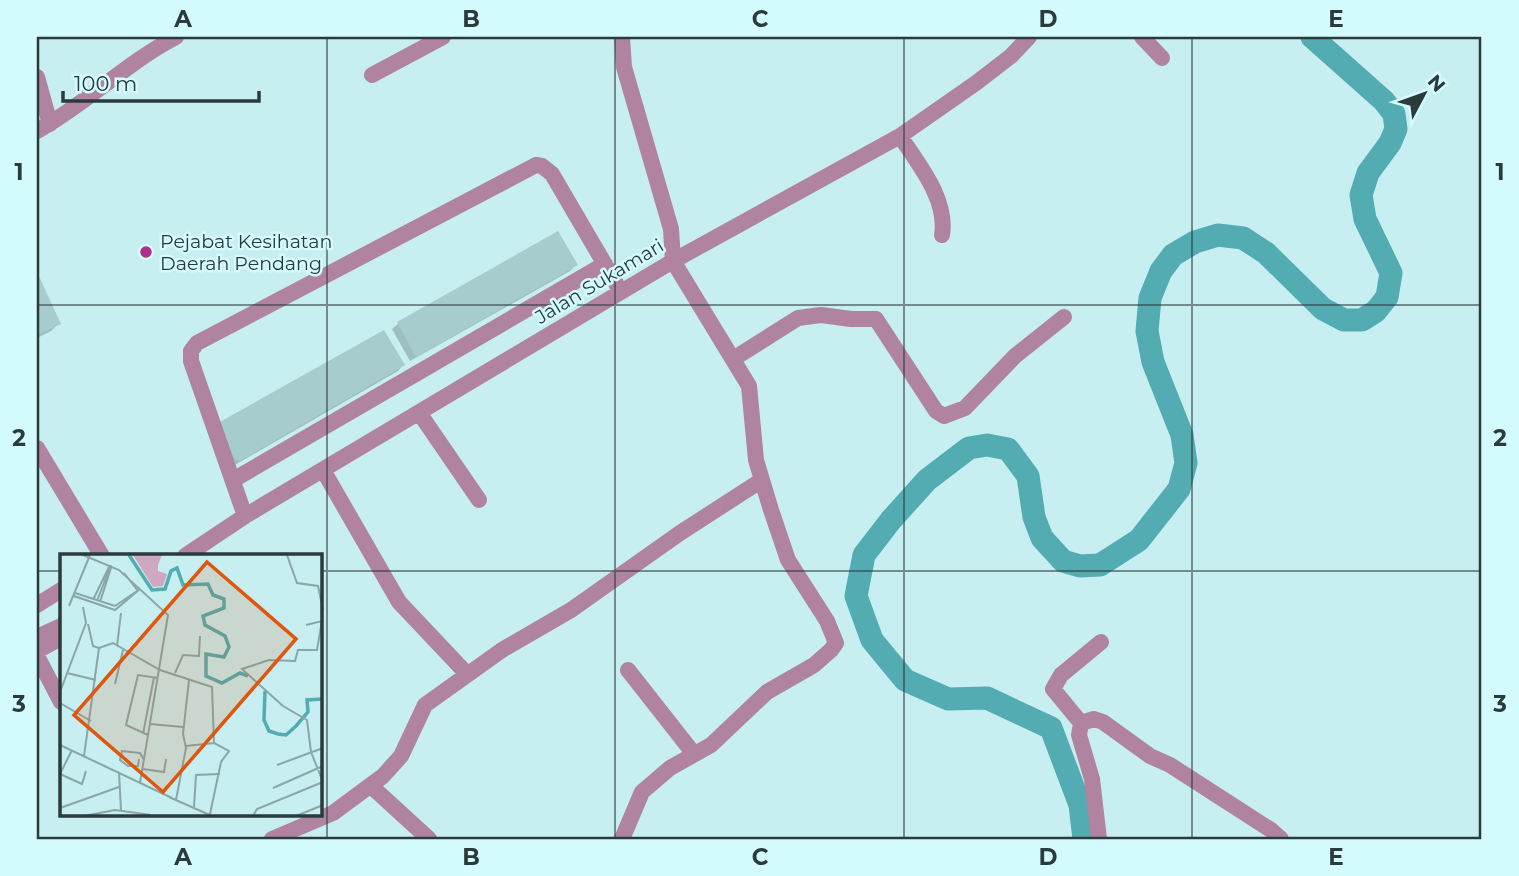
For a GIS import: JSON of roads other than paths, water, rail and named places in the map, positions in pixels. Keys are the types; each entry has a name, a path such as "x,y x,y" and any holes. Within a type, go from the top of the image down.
{"street":[{"path":"37,77 43,128 62,118 152,50 176,37"},
{"path":"372,75 443,37"},
{"path":"622,37 624,67 671,229 673,261 749,386 756,460 788,560 827,621 835,643 814,665 767,692 719,738 670,768 642,792 622,839"},
{"name":"Jalan Sukamari","path":"188,554 245,516 673,261 900,136 1011,56 1029,37"},
{"path":"1142,37 1162,58"},
{"path":"900,136 922,169 942,210 942,234"},
{"path":"245,516 191,361 191,351 197,343 536,165 552,174 621,292"},
{"path":"233,480 605,264"},
{"path":"733,359 798,318 821,315 876,319 936,411 944,416 965,408 1015,356 1064,317"},
{"path":"420,414 480,500"},
{"path":"37,448 101,554"},
{"path":"323,470 399,602 467,674"},
{"path":"272,839 333,813 371,786 401,756 425,705 467,674 571,610 680,533 762,480"},
{"path":"37,605 60,591"},
{"path":"37,637 60,626"},
{"path":"60,639 37,654 60,700"},
{"path":"1082,723 1053,689 1061,675 1101,642"},
{"path":"628,670 694,754"},
{"path":"1082,723 1094,719 1103,722 1150,756 1170,765 1281,839"},
{"path":"1082,723 1079,735 1092,779 1098,839"},
{"path":"371,786 429,839"}],"waterway":[{"path":"1084,839 1080,805 1051,728 987,698 948,699 905,680 872,640 856,596 864,555 927,480 969,448 987,445 1008,449 1028,476 1034,517 1042,538 1063,561 1080,566 1100,565 1139,540 1179,489 1186,463 1182,435 1153,362 1147,331 1150,298 1161,271 1173,255 1195,242 1218,235 1243,238 1266,253 1323,309 1344,320 1362,320 1376,311 1387,297 1391,273 1365,219 1361,195 1368,173 1390,143 1396,129 1394,114 1384,101 1312,37"}],"place":[{"name":"Pejabat Kesihatan Daerah Pendang","path":"146,252"}]}
